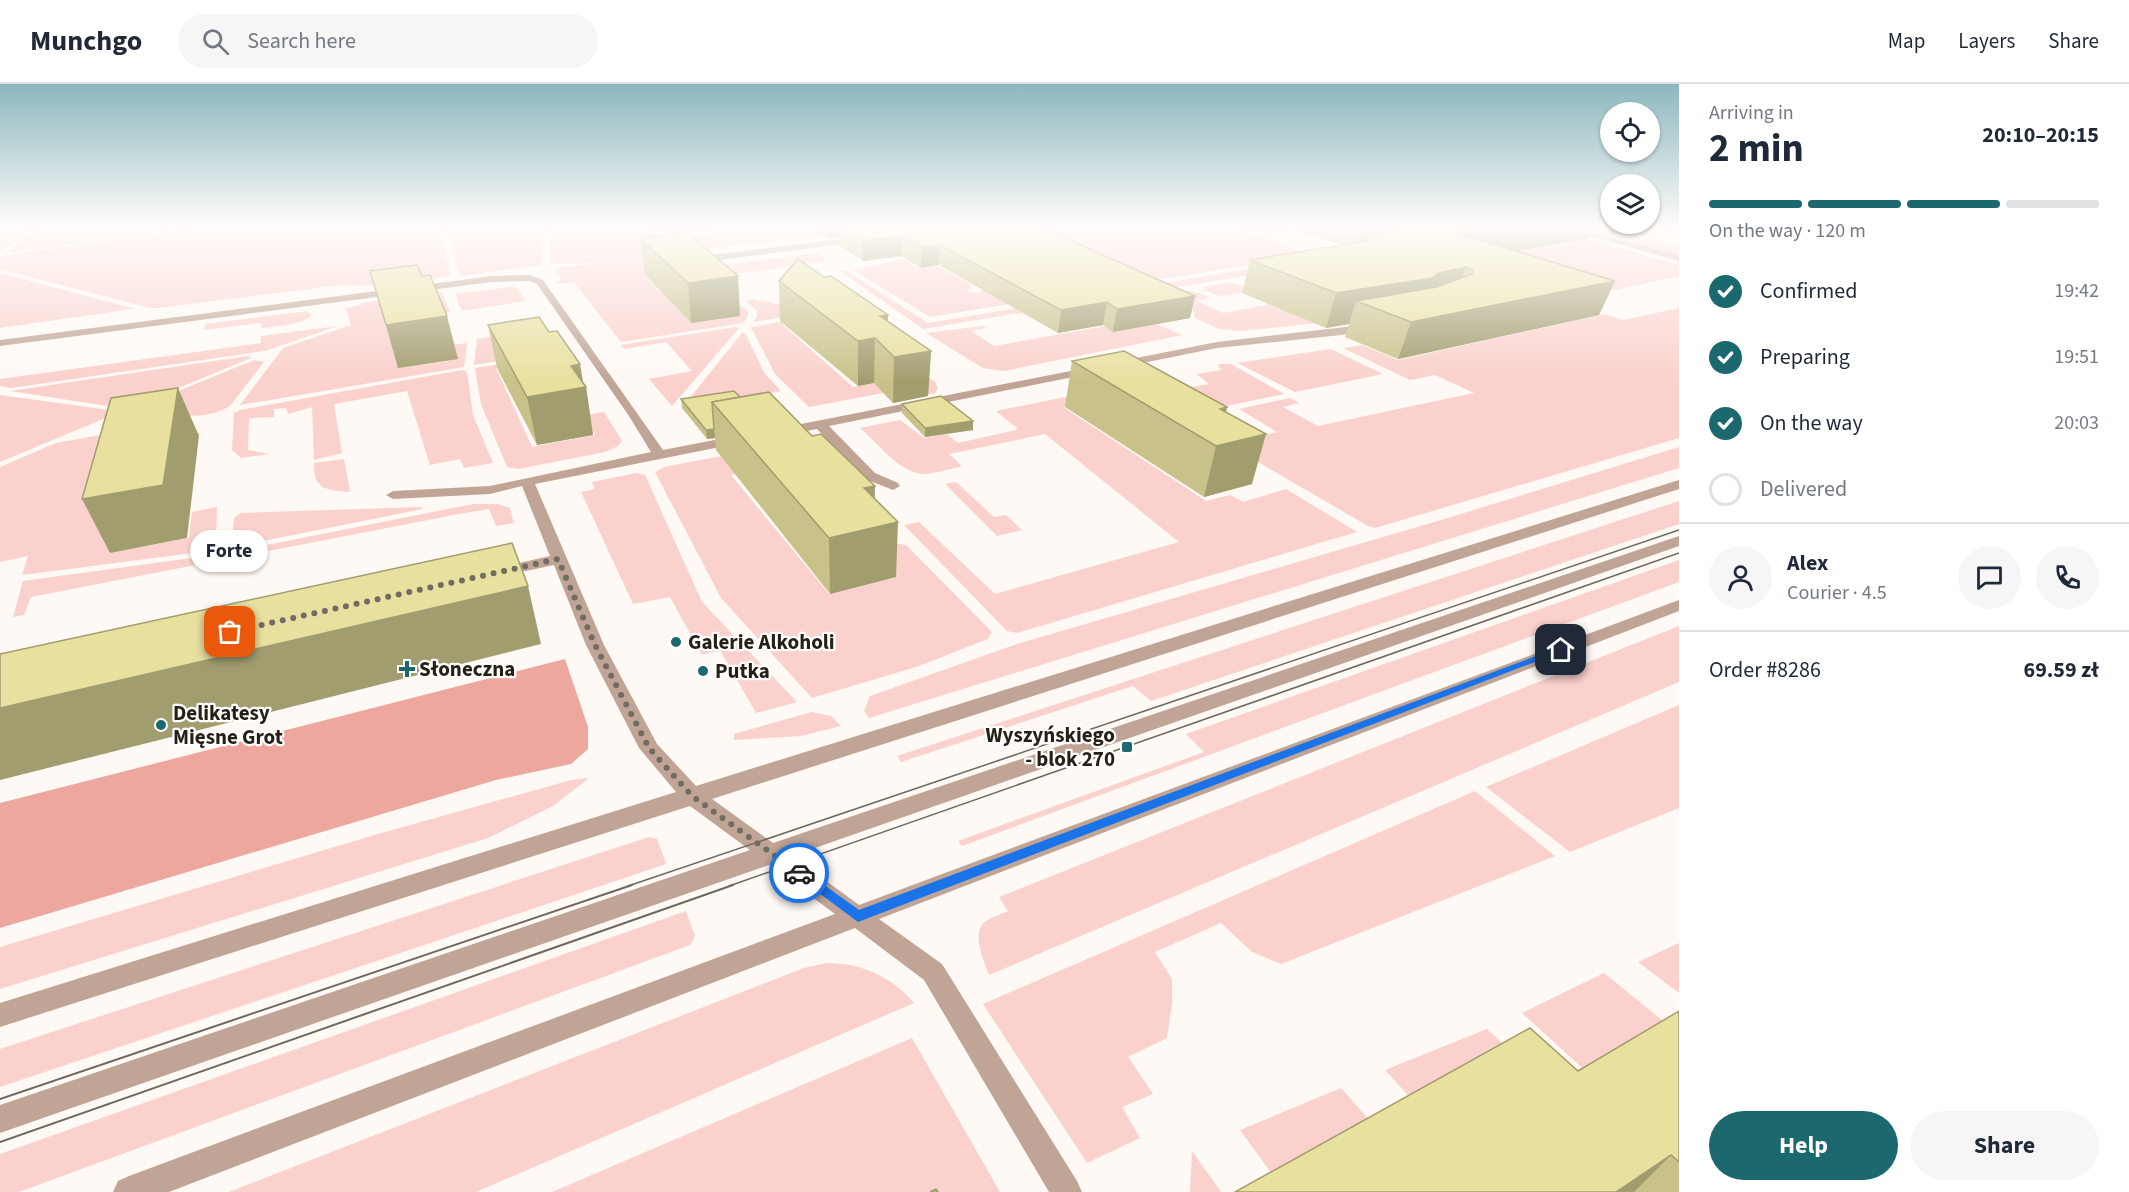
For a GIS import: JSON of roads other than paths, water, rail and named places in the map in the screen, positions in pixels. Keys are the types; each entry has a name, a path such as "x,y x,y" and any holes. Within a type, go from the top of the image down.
{"street":[{"path":"0,343 503,279"},
{"path":"532,279 540,282 635,416 659,454"},
{"path":"393,495 490,490 659,454 1217,345 1341,332 1385,324"},
{"path":"820,424 870,476 894,486"},
{"path":"527,481 595,645 649,748 692,796 933,972 1066,1192"},
{"path":"0,1015 1679,484"},
{"path":"0,1119 1679,541"},
{"path":"482,575 558,559"},
{"path":"129,1192 1679,605"}],"tram line":[{"path":"628,886 1679,530"},
{"path":"729,886 1679,553"},
{"path":"0,1099 632,885"},
{"path":"0,1142 733,885"}],"place":[{"name":"Forte","path":"230,632"},
{"name":"Galerie Alkoholi","path":"676,642"},
{"name":"Słoneczna","path":"407,669"},
{"name":"Putka","path":"703,671"},
{"name":"Delikatesy Mięsne Grot","path":"161,725"},
{"name":"Wyszyńskiego - blok 270","path":"1127,747"}]}
